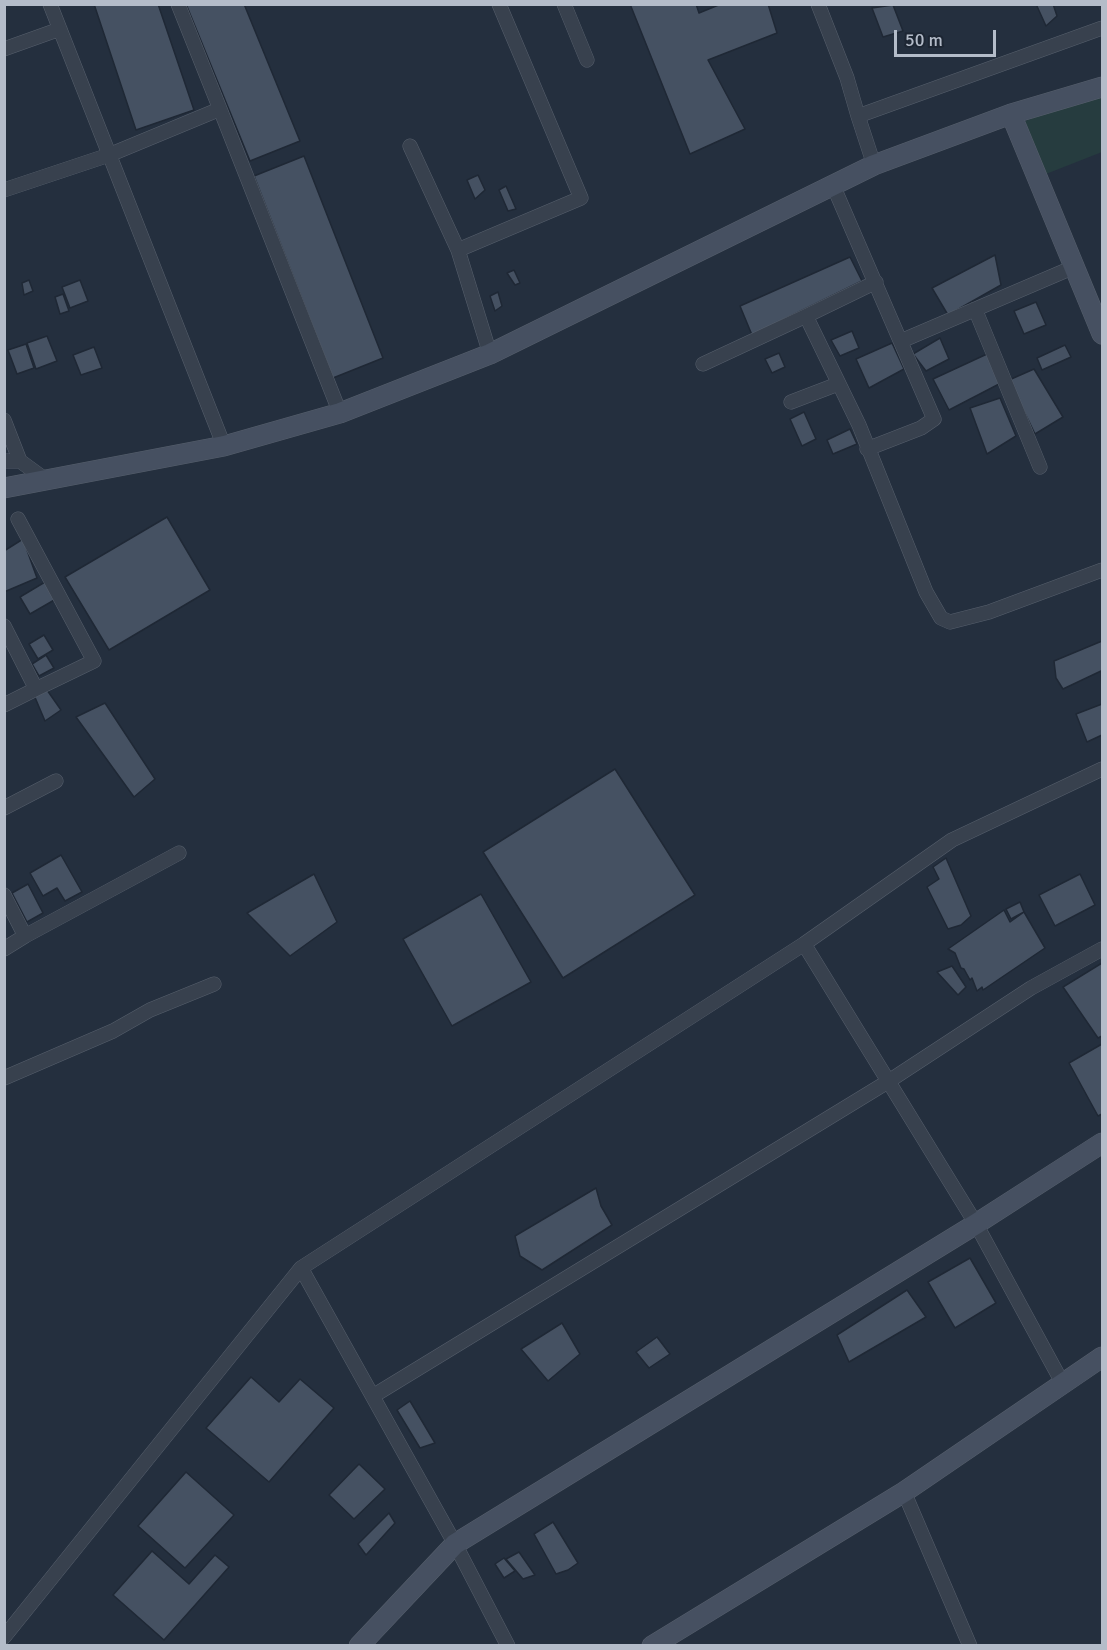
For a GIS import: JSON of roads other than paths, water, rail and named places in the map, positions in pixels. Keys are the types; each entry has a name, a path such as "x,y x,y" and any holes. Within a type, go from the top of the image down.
{"street":[{"path":"50,4 224,446"},
{"path":"178,4 340,413"},
{"path":"458,249 580,198 499,4"},
{"path":"564,4 587,60"},
{"path":"818,4 847,78 874,165"},
{"path":"858,116 1102,28"},
{"path":"4,48 60,29"},
{"path":"4,488 224,446 340,413 490,354 832,183 874,165 1011,114 1102,87"},
{"path":"4,190 109,155 220,109"},
{"path":"1011,114 1102,334"},
{"path":"410,146 458,249 490,354"},
{"path":"832,183 934,419 921,428 867,449"},
{"path":"901,341 1074,267"},
{"path":"703,364 876,282"},
{"path":"975,309 1040,467"},
{"path":"806,316 867,449 926,592 941,618 950,622 989,612 1102,570"},
{"path":"792,402 838,384"},
{"path":"4,420 20,461 46,480"},
{"path":"4,461 20,461"},
{"path":"4,705 94,661 18,519"},
{"path":"4,626 36,689"},
{"path":"4,1637 301,1268 804,944 952,840 1102,769"},
{"path":"4,807 56,781"},
{"path":"4,949 178,853"},
{"path":"4,895 25,936"},
{"path":"804,944 976,1224 1063,1384"},
{"path":"373,1396 889,1081 1031,988 1102,949"},
{"path":"4,1078 113,1030 150,1010 214,984"},
{"path":"359,1646 455,1544 976,1224 1102,1143"},
{"path":"301,1268 455,1544 508,1646"},
{"path":"652,1646 904,1492 1102,1357"},
{"path":"904,1492 970,1646"}]}
